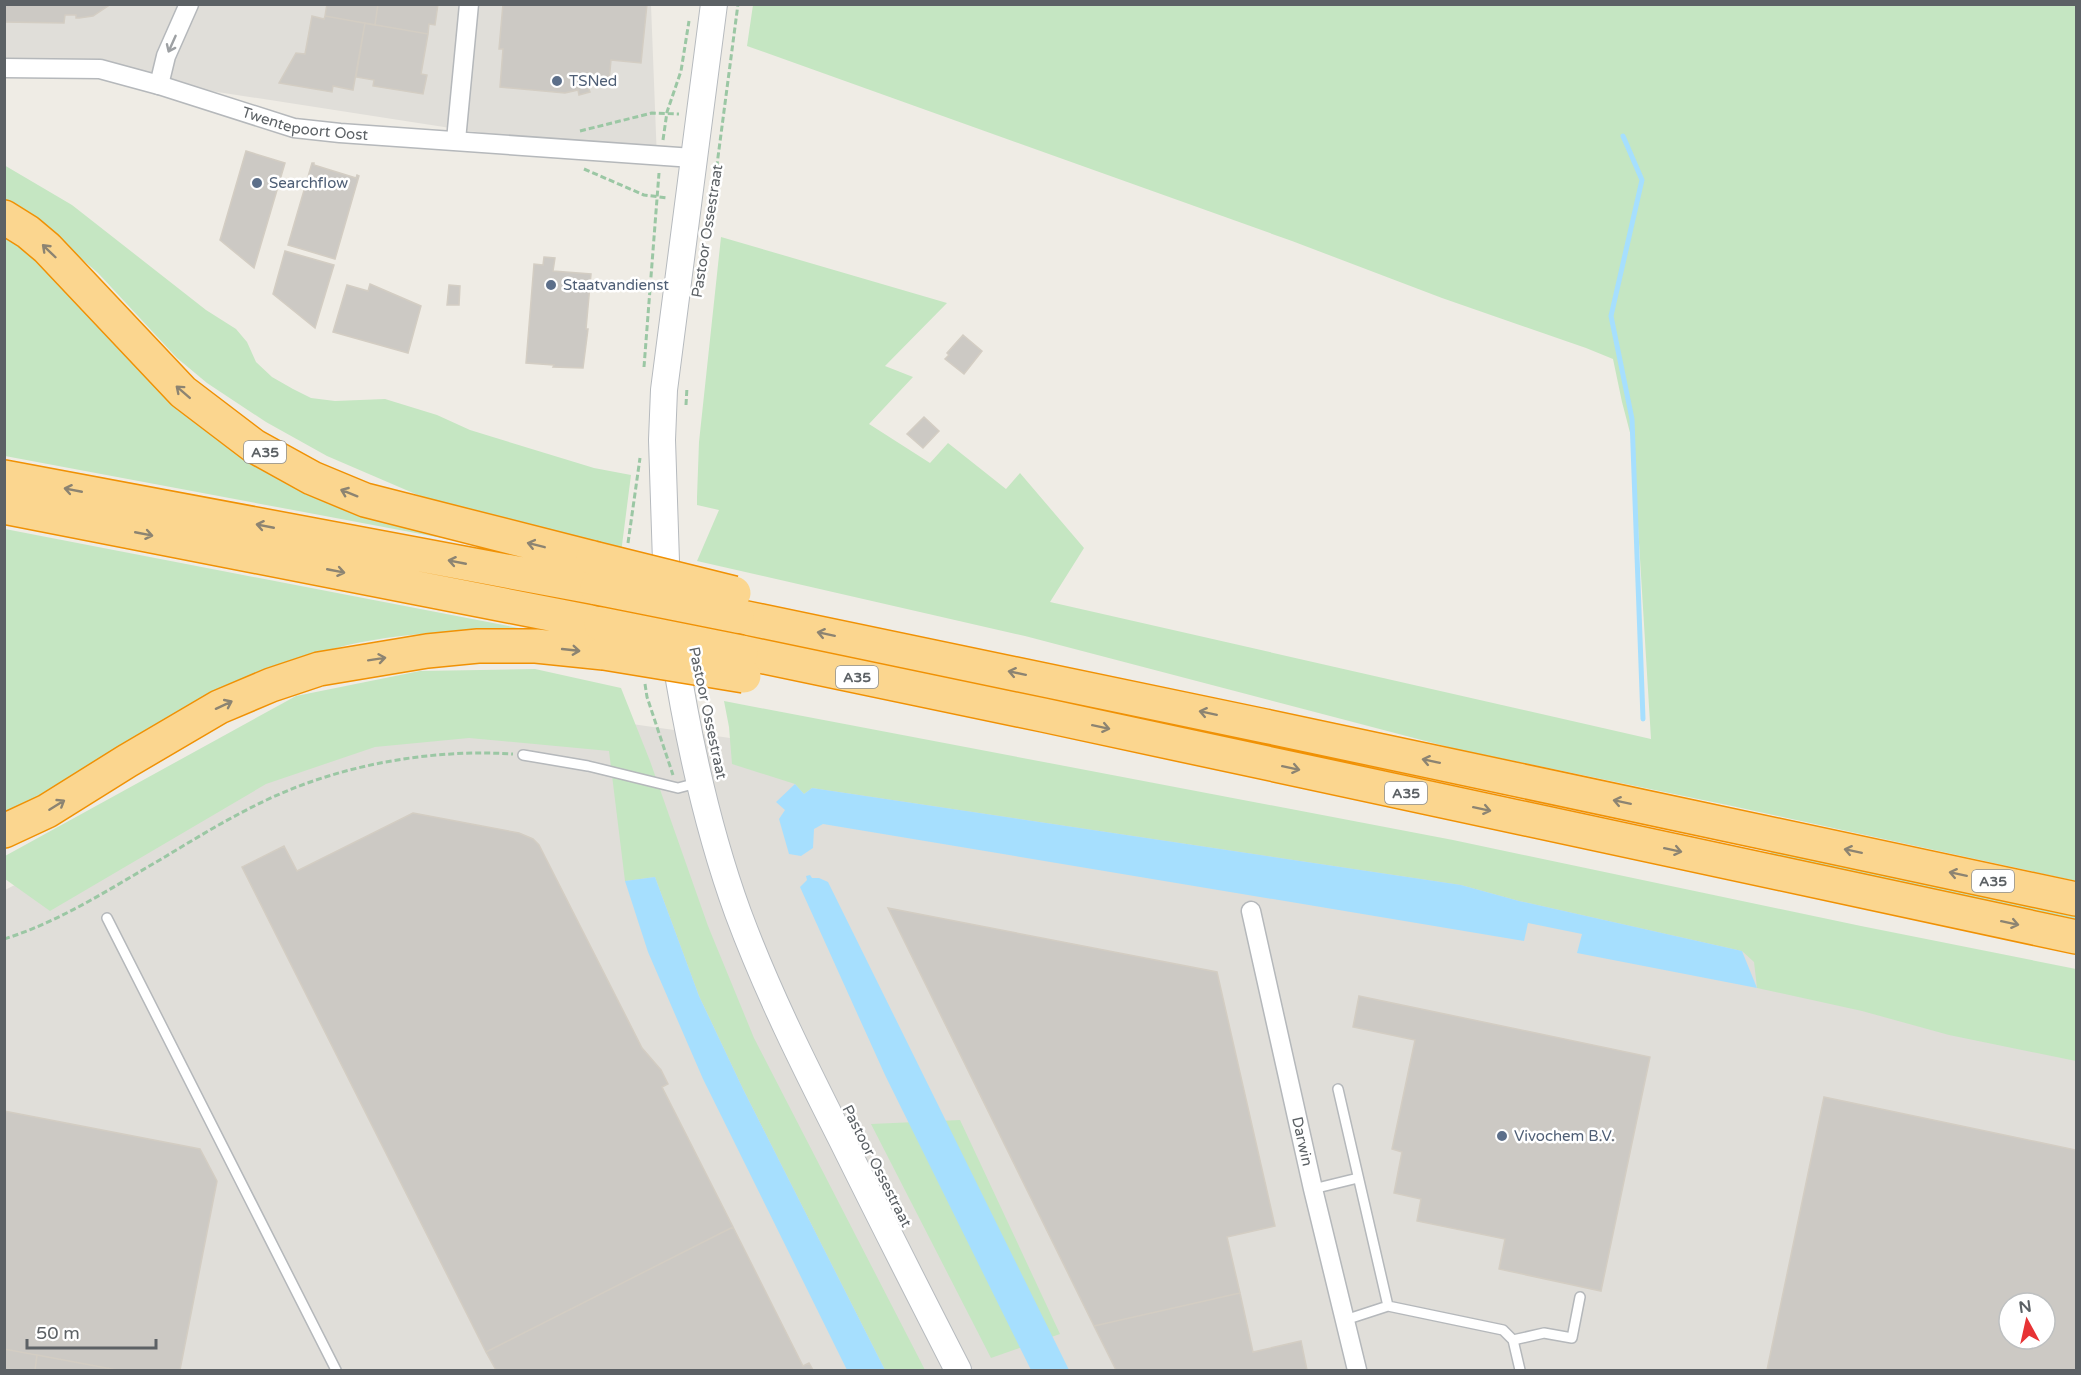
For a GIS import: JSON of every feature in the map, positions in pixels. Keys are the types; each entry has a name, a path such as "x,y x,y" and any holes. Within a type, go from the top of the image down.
{"highway":[{"name":"A35","path":"4,218 28,232 47,248 183,392 254,446 312,478 365,500 595,573"},
{"name":"A35","path":"4,477 595,573 736,604 780,625 2076,898"},
{"name":"A35","path":"4,507 602,638 743,664 972,701 2076,937"},
{"name":"A35","path":"4,831 47,811 219,707 270,685 319,669 427,651 478,646 536,646 602,638"}],"main road":[{"name":"Pastoor Ossestraat","path":"714,4 669,337 664,390 662,440 664,553 674,652 699,783 716,848 738,914 778,1014 958,1371"}],"street":[{"path":"159,85 166,56 189,4"},
{"path":"456,140 469,4"},
{"name":"Twentepoort Oost","path":"4,68 100,69 159,85 294,128 693,158"},
{"name":"Darwin","path":"1251,911 1313,1189 1357,1371"}],"lane":[{"path":"523,755 588,766 678,788 699,783"},
{"path":"107,918 336,1371"},
{"path":"1338,1089 1388,1306"},
{"path":"1313,1189 1358,1178"},
{"path":"1513,1340 1544,1334 1572,1338 1580,1297"},
{"path":"1345,1320 1388,1306 1503,1330 1513,1340 1520,1371"}],"path":[{"name":"Pastoor Ossestraat","path":"711,204 738,4"},
{"path":"572,133 652,113 667,112 681,71 689,16"},
{"path":"582,168 644,195 657,196"},
{"path":"686,415 688,380"},
{"path":"4,939 62,916 236,816 282,793 332,774 386,762 446,755 495,753 523,755"}],"shaded area":[{"path":"4,5 651,5 657,160 166,84 92,66 5,78"},
{"path":"520,708 737,739 2076,999 2076,1370 5,1370 5,890 250,764"}],"green space":[{"path":"753,5 2076,5 2076,881 1456,749 1025,636 697,561 719,510 697,505 697,497 699,442 721,237 947,303 885,366 913,377 869,424 930,463 948,443 1006,489 1020,473 1084,548 1050,602 1651,739 1633,444 1613,359 1292,241 747,46"},
{"path":"4,165 72,205 206,310 236,329 247,342 256,362 272,377 311,398 335,401 385,399 437,415 470,430 594,468 631,475 621,553 441,505 327,456 266,422 207,383 177,358 98,273 38,221 5,204"},
{"path":"4,231 38,254 198,418 528,554 5,456"},
{"path":"5,529 529,630 408,635 335,648 280,666 5,816"},
{"path":"535,669 621,688 650,761 708,926 754,1038 925,1370 885,1370 743,1089 699,996 655,877 625,881 609,751 469,738 375,747 266,784 50,911 5,879 5,856 296,696 420,671"},
{"path":"724,701 1453,840 2076,969 2076,1061 1949,1035 1862,1011 1757,988 1754,962 1742,951 1519,901 1461,885 812,788 804,794 795,784 732,764"},
{"path":"1772,843 2076,909 2076,934 1768,869"},
{"path":"960,1120 1060,1334 991,1358 871,1124"}],"water":[{"path":"795,784 804,794 812,788 1461,885 1519,901 1742,951 1757,988 1577,953 1582,934 1528,923 1524,941 823,824 814,829 813,848 801,856 789,854 779,819 785,810 776,802"},
{"path":"810,875 812,878 828,882 1069,1370 1031,1370 885,1075 800,887 807,880 806,876"},
{"path":"655,877 699,996 743,1089 885,1370 847,1370 703,1079 648,952 625,881"}],"building":[{"path":"4,4 111,4 93,16 76,18 76,15 65,15 64,23 4,22"},
{"path":"327,4 378,4 375,25 325,16"},
{"path":"378,4 438,4 435,25 429,24 428,34 375,25"},
{"path":"503,4 647,4 641,63 611,60 609,82 588,87 590,92 579,95 578,90 565,93 500,87 503,49 499,49"},
{"path":"312,16 365,23 353,90 333,86 332,92 279,83 296,53 305,54"},
{"path":"365,23 428,34 421,74 427,75 423,94 373,86 374,80 356,77"},
{"path":"246,151 285,163 254,268 220,240"},
{"path":"312,163 356,178 357,175 359,176 335,259 288,245"},
{"path":"285,251 334,265 315,328 273,294"},
{"path":"544,257 555,258 553,271 591,274 583,368 526,363 534,264 543,265"},
{"path":"370,284 421,306 408,353 333,332 347,285 368,291"},
{"path":"449,285 460,286 459,305 447,305"},
{"path":"963,335 982,351 964,374 945,359 949,355 947,353"},
{"path":"924,417 939,431 923,448 907,434"},
{"path":"413,813 519,833 533,839 539,845 642,1048 661,1070 668,1084 662,1087 733,1227 486,1352 242,867 284,846 297,871"},
{"path":"888,908 1217,972 1275,1226 1227,1237 1240,1293 1094,1326"},
{"path":"1359,996 1650,1057 1601,1291 1499,1269 1505,1239 1417,1221 1421,1199 1394,1193 1402,1152 1392,1149 1415,1040 1353,1027"},
{"path":"1824,1097 2076,1150 2076,1370 1767,1370"},
{"path":"4,1111 200,1149 217,1181 180,1370 117,1370 4,1349"},
{"path":"733,1227 803,1366 809,1363 813,1370 496,1370 486,1352"},
{"path":"1240,1293 1253,1352 1301,1341 1307,1370 1116,1370 1094,1326"},
{"path":"4,1349 37,1355 35,1370 4,1370"},
{"path":"37,1355 117,1370 35,1370"}],"waterway":[{"path":"1623,136 1642,180 1611,316 1632,419 1643,719"}],"place":[{"name":"TSNed","path":"557,81"},
{"name":"Searchflow","path":"257,183"},
{"name":"Staatvandienst","path":"551,285"},
{"name":"Vivochem B.V.","path":"1502,1136"}]}
